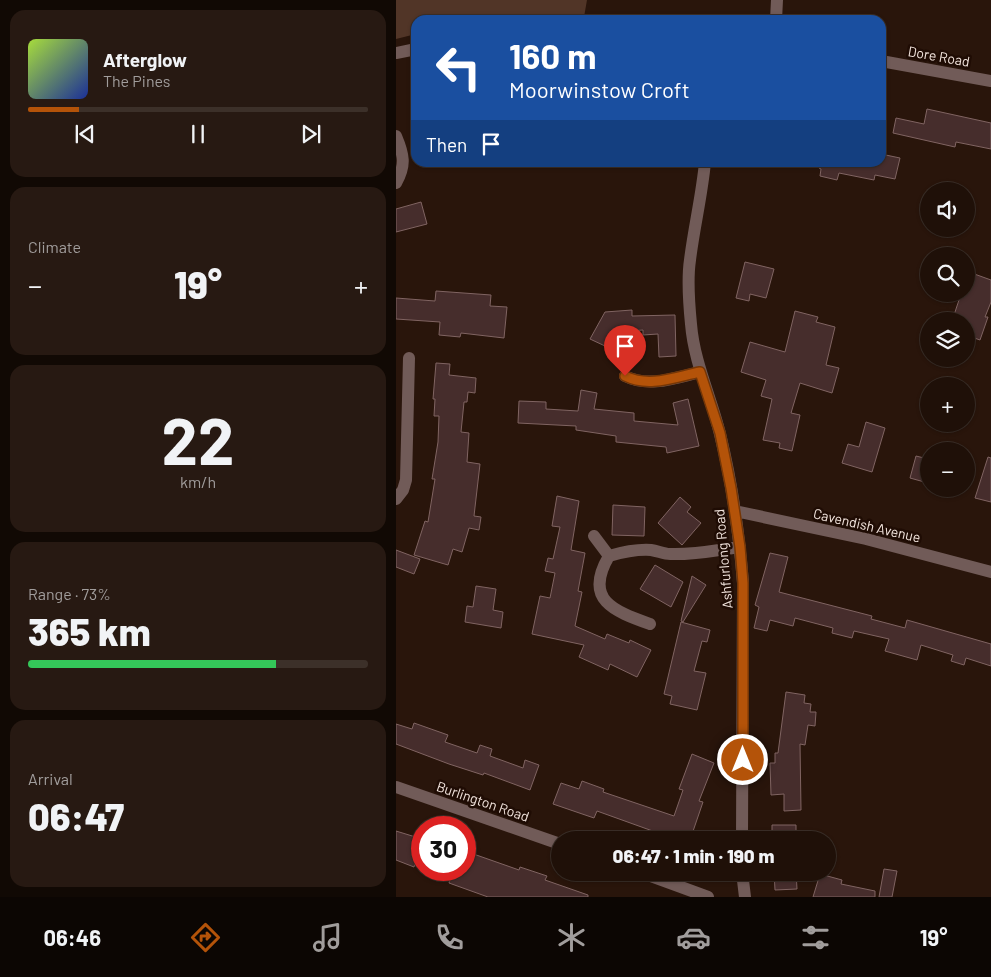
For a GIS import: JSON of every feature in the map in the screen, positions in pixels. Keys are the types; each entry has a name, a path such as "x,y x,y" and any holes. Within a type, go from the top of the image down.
{"street":[{"path":"776,15 777,0"},
{"path":"396,53 411,50"},
{"name":"Dore Road","path":"886,62 991,81"},
{"path":"396,136 404,164 396,183"},
{"name":"Ashfurlong Road","path":"705,167 689,262 691,326 700,372 720,433 740,547 743,583 742,831"},
{"path":"396,499 403,490 406,480 409,358"},
{"path":"625,376 634,381 649,383 700,372"},
{"name":"Cavendish Avenue","path":"735,511 866,539 991,572"},
{"path":"594,536 609,556"},
{"path":"650,624 622,613 604,601 600,588 600,576 609,556 635,550 651,550 668,554 690,554 740,547"},
{"name":"Burlington Road","path":"396,787 551,841"},
{"path":"664,881 708,897"},
{"path":"743,881 745,897"}],"shaded area":[{"path":"396,0 587,0 584,15 411,15 411,35 396,39"}],"building":[{"path":"927,109 991,123 991,149 956,142 955,147 893,133 896,118 924,124"},
{"path":"886,155 900,158 895,179 875,175 874,180 839,173 837,180 820,176 821,169 819,168 886,167"},
{"path":"421,202 427,224 396,232 396,209"},
{"path":"745,262 774,269 766,298 750,294 749,301 736,298"},
{"path":"975,274 991,280 991,302 985,317 988,317 980,340 975,338 975,312 955,312 958,302 975,302"},
{"path":"436,291 491,295 490,306 507,307 504,338 461,333 460,337 439,335 440,322 396,319 396,298 435,301"},
{"path":"632,310 632,316 675,315 676,356 659,357 658,334 643,335 643,330 612,332 605,346 590,339 605,312"},
{"path":"795,311 818,317 816,322 835,327 826,365 839,368 832,393 800,383 791,413 800,415 792,451 779,448 780,443 763,440 772,399 761,396 766,380 741,372 750,342 785,352"},
{"path":"436,363 450,364 449,375 476,378 475,393 468,392 467,402 464,402 461,432 469,433 467,462 480,464 474,516 481,517 479,530 469,528 462,552 453,549 448,565 414,555 425,521 428,522 435,479 432,479 438,442 439,416 434,416 435,399 433,399"},
{"path":"581,390 597,393 594,409 634,413 634,421 678,425 673,403 688,399 699,446 667,453 666,447 616,442 616,436 576,430 576,426 518,423 519,401 546,402 546,409 578,411"},
{"path":"866,422 885,428 872,472 842,463 848,444 859,447"},
{"path":"916,456 920,457 920,481 910,478"},
{"path":"988,457 991,458 991,502 975,498"},
{"path":"557,496 579,501 571,550 585,553 578,591 582,592 575,626 605,639 607,634 629,643 630,640 651,650 637,677 610,664 608,670 579,657 584,645 532,634 540,596 550,598 555,573 545,571 548,558 553,559 560,527 552,526"},
{"path":"680,497 691,507 687,512 701,523 682,545 658,523"},
{"path":"613,505 645,507 644,536 612,535"},
{"path":"396,550 420,559 414,574 396,567"},
{"path":"770,553 788,557 779,592 872,616 871,619 905,628 907,620 991,644 991,666 966,658 964,665 951,661 953,655 921,645 917,660 885,651 889,639 854,631 852,638 832,633 833,628 795,618 793,626 770,620 767,631 754,628 759,607 755,605"},
{"path":"655,565 683,582 671,607 640,589"},
{"path":"692,576 706,585 683,622 681,621"},
{"path":"476,586 496,589 493,610 503,612 501,628 465,622 467,606 473,607"},
{"path":"681,622 710,630 707,642 702,641 694,671 706,673 697,710 670,704 672,696 664,694"},
{"path":"786,692 805,695 804,703 811,704 810,712 816,712 815,726 808,725 805,745 800,744 801,810 784,811 784,794 771,795 770,763 775,763 775,753 778,753"},
{"path":"414,723 448,735 445,742 477,753 480,745 492,749 490,756 523,768 525,760 539,765 530,790 484,773 483,775 449,764 396,744 396,724 412,729"},
{"path":"692,754 714,763 699,801 703,802 693,831 653,831 597,811 594,818 553,804 561,783 579,789 582,781 604,789 603,792 674,816 683,790 679,789"},
{"path":"772,825 796,825 796,831 772,831"},
{"path":"396,831 411,836 411,866 396,860"},
{"path":"476,855 519,870 520,867 547,876 545,880 588,895 588,897 488,897 449,883 450,881 476,881"},
{"path":"884,869 897,871 892,897 879,897"},
{"path":"836,878 842,880 841,884 875,891 875,897 813,897 818,881 836,881"},
{"path":"774,881 797,881 797,889 775,890"}],"route":[{"path":"625,376 634,381 649,383 700,372 720,433 735,511 743,583 743,760"}]}
